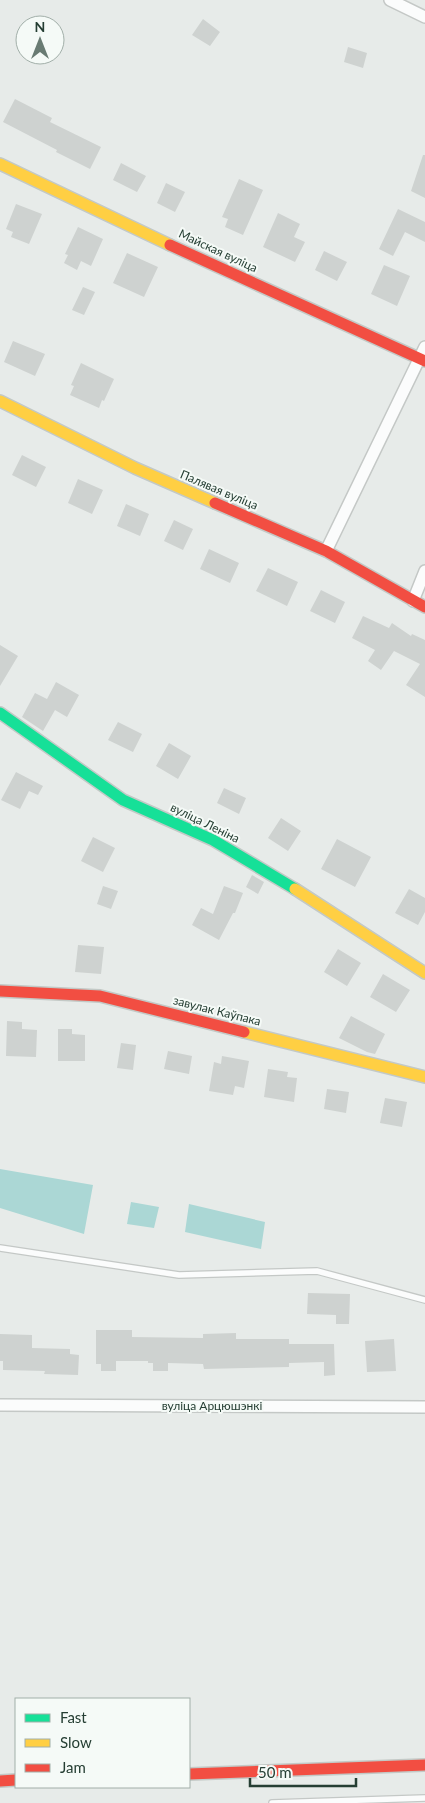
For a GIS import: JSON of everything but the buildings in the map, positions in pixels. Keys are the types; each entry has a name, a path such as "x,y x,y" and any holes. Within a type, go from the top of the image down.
{"street":[{"path":"390,0 425,17"},
{"name":"Майская вуліца","path":"0,164 202,260 422,360"},
{"path":"326,551 422,360 425,347"},
{"name":"Палявая вуліца","path":"0,401 135,468 326,551 425,607"},
{"path":"412,601 425,571"},
{"name":"вуліца Леніна","path":"0,713 123,800 213,840 279,879 425,973"},
{"name":"завулак Каўпака","path":"0,991 100,996 425,1077"},
{"name":"вуліца Арцюшэнкі","path":"0,1406 425,1407"},
{"path":"190,1774 425,1765"},
{"path":"0,1781 15,1780"}],"lane":[{"path":"0,1248 180,1275 317,1271 425,1300"},
{"path":"272,1803 425,1798"}],"water":[{"path":"0,1169 93,1185 84,1234 0,1208"},
{"path":"131,1202 159,1207 154,1228 127,1224"},
{"path":"189,1204 265,1222 261,1249 185,1232"}],"traffic: fast":[{"path":"0,713 123,800 213,840 295,889"}],"traffic: slow":[{"path":"0,164 170,245"},
{"path":"0,401 135,468 215,503"},
{"path":"295,889 425,973"},
{"path":"244,1032 425,1077"}],"traffic: jam":[{"path":"170,245 425,361"},
{"path":"215,503 326,551 425,607"},
{"path":"0,991 100,996 244,1032"},
{"path":"190,1774 425,1765"},
{"path":"0,1781 15,1780"}]}
